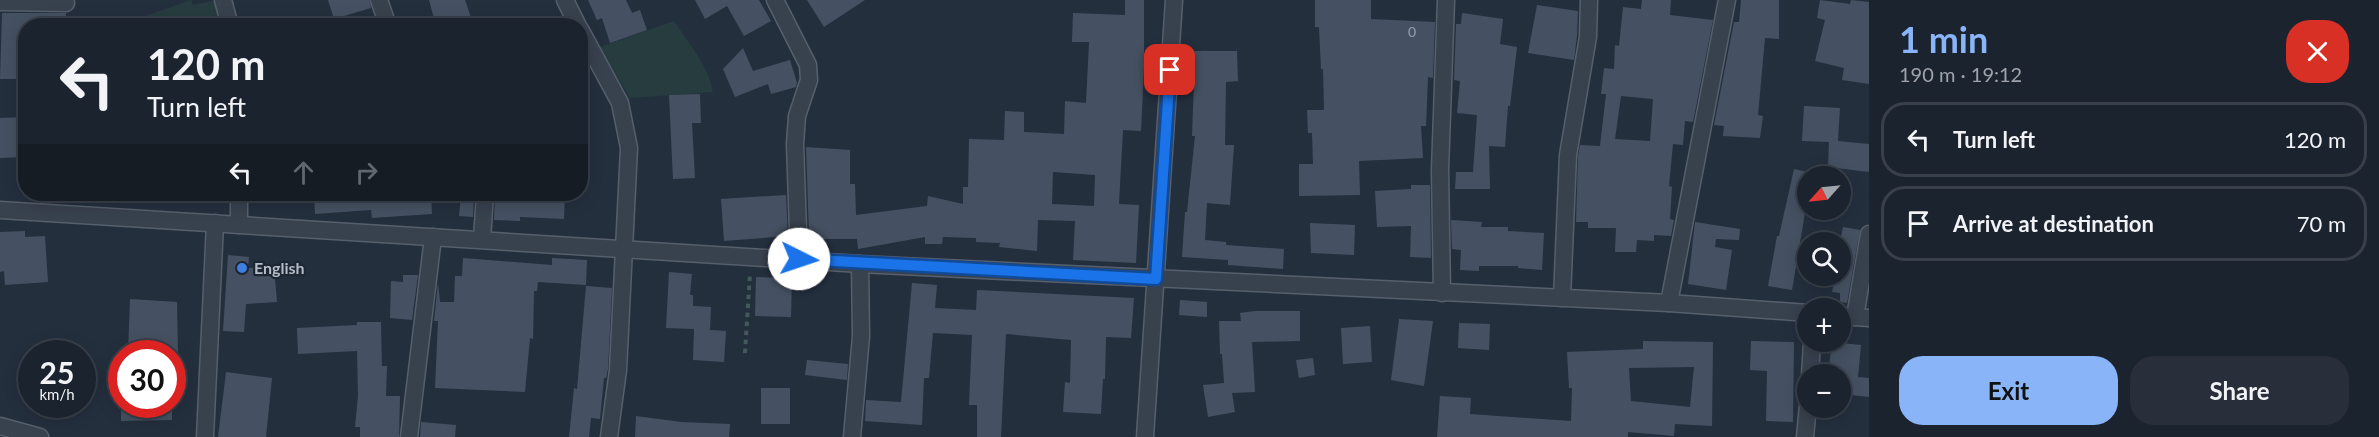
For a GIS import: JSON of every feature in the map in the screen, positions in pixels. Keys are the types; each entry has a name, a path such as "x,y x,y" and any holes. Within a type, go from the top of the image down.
{"street":[{"path":"224,0 228,18"},
{"path":"379,0 385,18"},
{"path":"565,0 575,18"},
{"path":"775,0 808,65 809,80 797,116 795,144 799,259"},
{"path":"1145,437 1174,0"},
{"path":"1442,293 1440,170 1446,0"},
{"path":"1562,298 1568,155 1588,37 1589,0"},
{"path":"1669,303 1727,0"},
{"path":"0,2 66,3"},
{"path":"588,42 620,103 625,124 629,163 618,370 609,437"},
{"path":"239,201 239,225"},
{"path":"482,239 485,201"},
{"path":"0,210 860,264 1669,303 1797,312"},
{"path":"205,437 214,223"},
{"path":"1855,317 1869,234"},
{"path":"410,437 433,237"},
{"path":"852,437 861,336 860,264"},
{"path":"1805,437 1807,418"},
{"path":"0,426 40,437"}],"path":[{"path":"745,353 751,256"}],"green space":[{"path":"191,0 193,5 218,0 221,18 140,18"},
{"path":"674,21 703,64 713,92 630,98 600,47"}],"building":[{"path":"328,0 369,0 371,8 334,18"},
{"path":"429,0 465,0 471,18 434,18"},
{"path":"588,0 626,0 632,13 640,10 647,30 610,43 602,18 597,20"},
{"path":"695,0 759,0 771,21 744,36 727,6 705,19"},
{"path":"807,0 865,0 824,27"},
{"path":"1125,0 1144,0 1141,131 1123,130 1119,204 1139,205 1136,263 1073,260 1075,221 1038,220 1037,251 999,247 1000,243 976,242 976,238 943,237 942,244 925,244 925,237 858,249 857,239 814,239 814,234 809,234 806,147 850,150 850,184 855,184 856,215 927,206 928,196 963,204 963,187 968,187 969,139 1004,140 1005,111 1024,112 1024,132 1064,134 1065,101 1086,103 1089,42 1072,42 1073,13 1125,15","holes":["1053,172 1095,175 1094,206 1052,204"]},
{"path":"1315,0 1371,0 1371,19 1435,22 1433,78 1428,77 1426,126 1421,126 1423,158 1359,161 1360,195 1299,196 1299,164 1313,164 1312,133 1308,133 1307,110 1324,110 1323,69 1321,69 1319,27 1315,27"},
{"path":"1642,0 1671,0 1670,15 1713,20 1693,122 1685,121 1683,145 1673,144 1669,186 1672,187 1670,219 1674,220 1671,236 1654,235 1654,241 1637,240 1636,252 1615,252 1616,228 1588,228 1588,222 1576,222 1578,156 1580,145 1600,146 1606,94 1601,94 1604,68 1614,69 1615,45 1619,46 1623,7 1641,9","holes":["1621,96 1653,99 1650,141 1615,139"]},
{"path":"1741,0 1779,0 1779,39 1765,38 1758,115 1763,116 1760,138 1723,136 1724,126 1714,125 1734,22 1739,22"},
{"path":"1820,0 1850,4 1851,0 1869,2 1869,84 1842,80 1844,68 1815,61 1825,20 1817,18"},
{"path":"1537,5 1578,11 1574,60 1528,53"},
{"path":"2,13 66,13 66,18 18,18 18,79 0,79"},
{"path":"1462,13 1503,19 1500,44 1517,47 1510,106 1508,106 1505,147 1489,146 1490,189 1455,189 1456,172 1473,172 1477,115 1457,113 1460,81 1454,80 1456,24 1461,24"},
{"path":"743,48 753,71 790,60 797,83 796,87 771,94 768,84 735,97 723,69"},
{"path":"1190,51 1237,51 1238,81 1226,82 1225,145 1234,145 1230,205 1207,203 1205,240 1226,242 1226,245 1284,249 1283,269 1228,265 1228,260 1182,257 1185,212 1187,212 1195,136 1192,136 1194,82 1191,82"},
{"path":"700,94 701,123 692,123 695,178 673,179 669,95"},
{"path":"1804,106 1840,108 1838,141 1869,144 1869,172 1851,170 1851,166 1828,166 1829,142 1802,141"},
{"path":"18,117 18,157 0,158 0,118"},
{"path":"1794,169 1797,170 1797,220 1804,220 1802,232 1797,232 1797,260 1792,290 1768,286 1777,236 1779,236"},
{"path":"1411,185 1430,185 1431,258 1410,257 1411,226 1377,227 1375,191 1411,189"},
{"path":"786,195 788,236 724,241 721,199"},
{"path":"314,201 431,201 432,214 372,218 371,210 315,214"},
{"path":"460,201 474,201 473,217 459,216"},
{"path":"495,201 565,201 564,219 520,217 520,221 494,220"},
{"path":"1451,220 1482,222 1481,227 1508,227 1508,231 1544,233 1542,270 1518,268 1518,266 1479,266 1479,271 1460,270 1461,250 1452,249"},
{"path":"1695,222 1740,229 1739,240 1716,239 1715,247 1732,250 1726,290 1688,284"},
{"path":"1310,223 1355,225 1354,255 1311,253"},
{"path":"1843,227 1860,230 1851,281 1851,232 1842,232"},
{"path":"25,231 25,237 45,236 48,282 5,285 4,271 0,272 0,232"},
{"path":"228,255 249,257 248,268 274,267 277,302 246,304 244,332 223,331"},
{"path":"463,258 552,265 552,258 587,260 586,285 538,282 537,291 534,291 533,339 530,338 525,392 435,388 438,321 434,321 438,283 440,302 454,302 455,276 462,276"},
{"path":"669,272 692,274 690,295 693,295 693,306 711,307 710,330 726,331 724,362 693,360 694,329 666,328"},
{"path":"403,275 418,275 412,320 390,318 391,281 403,282"},
{"path":"756,277 792,278 791,317 755,316"},
{"path":"912,283 937,285 935,308 976,310 977,290 1134,298 1131,338 1106,337 1101,414 1063,412 1065,382 1070,383 1071,340 1006,334 1001,437 977,437 977,405 969,405 972,335 933,333 929,378 924,378 922,425 865,421 866,400 901,402"},
{"path":"586,286 612,288 608,369 606,378 604,378 600,419 591,418 589,437 569,437 574,388 577,389"},
{"path":"1833,286 1850,286 1848,298 1840,298 1840,293 1832,292"},
{"path":"130,299 177,302 178,340 129,340"},
{"path":"1180,300 1207,302 1207,317 1179,315"},
{"path":"1300,311 1300,341 1252,342 1255,392 1232,393 1235,412 1208,417 1203,385 1224,383 1219,321 1241,321 1240,313"},
{"path":"1399,319 1433,321 1424,386 1391,380"},
{"path":"357,322 381,322 382,366 387,366 386,396 400,396 399,437 360,437 360,427 355,427 358,396 357,351 298,354 297,328 357,325"},
{"path":"1459,323 1490,324 1489,350 1458,348"},
{"path":"1370,326 1372,362 1343,364 1341,328"},
{"path":"1643,341 1713,342 1712,426 1675,424 1674,436 1628,432 1628,437 1437,437 1440,396 1471,398 1470,414 1571,421 1572,388 1569,388 1567,352 1643,349","holes":["1694,367 1690,407 1631,401 1629,368"]},
{"path":"1751,341 1794,342 1793,422 1766,421 1767,371 1750,370"},
{"path":"1851,344 1861,345 1858,377 1869,378 1869,397 1851,395 1851,364 1829,364 1831,352 1851,352"},
{"path":"1313,358 1315,375 1299,378 1296,360"},
{"path":"807,360 848,364 847,380 805,375"},
{"path":"226,372 272,378 266,437 218,437"},
{"path":"761,388 790,388 790,424 761,424"},
{"path":"636,416 681,422 730,424 729,437 635,437"},
{"path":"121,418 172,418 172,420 121,421"},
{"path":"421,422 456,425 455,437 420,437"}],"place":[{"name":"English","path":"242,268"}],"route":[{"path":"799,259 1156,279 1170,70"}]}
